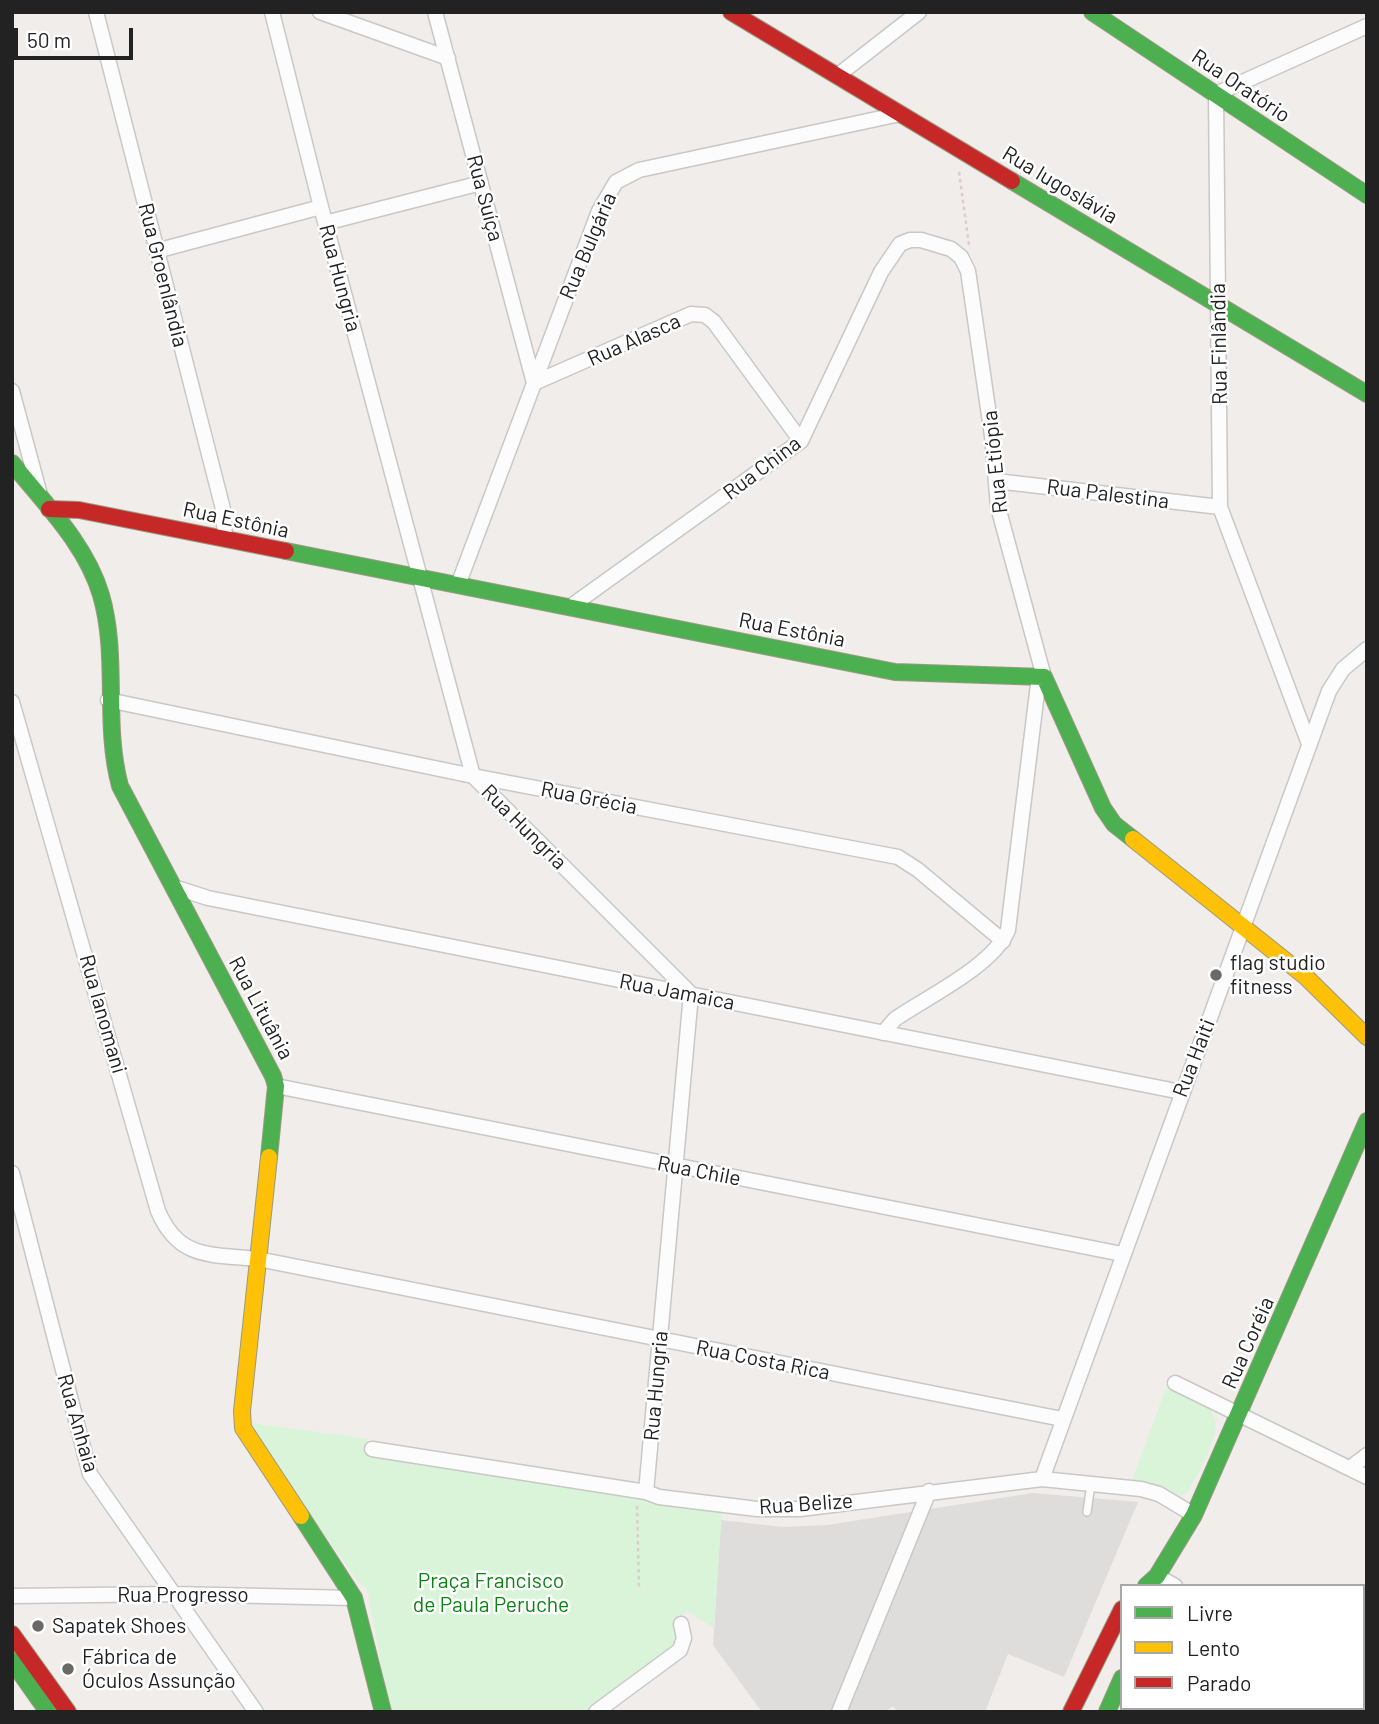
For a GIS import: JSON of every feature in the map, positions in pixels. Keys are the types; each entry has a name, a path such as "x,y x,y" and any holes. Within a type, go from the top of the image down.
{"street":[{"name":"Rua Groenlândia","path":"96,12 223,509 225,538"},
{"name":"Rua Hungria","path":"272,12 325,223 473,776 691,995 660,1339 641,1491"},
{"path":"320,12 447,58"},
{"name":"Rua Suíça","path":"435,12 534,383"},
{"name":"Rua Iugoslávia","path":"731,12 1367,394"},
{"path":"837,76 919,12"},
{"name":"Rua Oratório","path":"1092,12 1367,195"},
{"path":"1216,94 1367,26"},
{"name":"Rua Finlândia","path":"1216,94 1220,507 1309,744"},
{"name":"Rua Bulgária","path":"457,585 606,195 616,182 639,170 900,114"},
{"path":"325,223 481,183"},
{"path":"156,251 321,206"},
{"name":"Rua China","path":"570,607 801,441 892,254 900,244 910,240 951,249"},
{"name":"Rua Etiópia","path":"951,249 961,257 968,271 973,293 1003,528 1042,676 1008,930 1003,941"},
{"name":"Rua Alasca","path":"534,383 700,313 714,322 801,441"},
{"path":"12,391 45,505"},
{"name":"Rua Lituânia","path":"12,463 79,550 101,596 113,767 120,786 268,1065 276,1086 242,1411 243,1428 250,1444 336,1566 354,1598 383,1712"},
{"name":"Rua Palestina","path":"996,481 1220,507"},
{"name":"Rua Estônia","path":"45,505 225,538 895,672 1042,676"},
{"name":"Rua Haiti","path":"1042,1479 1332,683 1343,669 1367,649"},
{"path":"1042,676 1107,816 1120,830 1317,987 1367,1037"},
{"name":"Rua Grécia","path":"108,700 473,776 898,858 918,870 1003,941"},
{"name":"Rua Ianomani","path":"12,702 164,1224 170,1235 187,1249 258,1259"},
{"name":"Rua Jamaica","path":"174,887 208,898 1181,1092"},
{"path":"883,1033 895,1019 986,959 1003,941"},
{"name":"Rua Chile","path":"276,1086 1122,1254"},
{"name":"Rua Coréia","path":"1152,1582 1194,1515 1367,1121"},
{"name":"Rua Anhaia","path":"12,1172 90,1474 256,1712"},
{"name":"Rua Costa Rica","path":"258,1259 1062,1419"},
{"path":"1175,1383 1367,1477"},
{"name":"Rua Belize","path":"373,1450 641,1491 659,1497 779,1510 1042,1479 1150,1491 1194,1515"},
{"path":"1350,1468 1367,1455"},
{"path":"839,1712 929,1491"},
{"name":"Rua Progresso","path":"12,1596 173,1594 354,1598"},
{"path":"1071,1712 1120,1613"},
{"path":"596,1712 680,1650 684,1638 681,1624"},
{"path":"12,1634 25,1676 68,1712"},
{"path":"12,1661 48,1712"},
{"path":"1107,1712 1120,1683"}],"lane":[{"path":"1087,1512 1091,1484"}],"path":[{"path":"959,172 969,243"},
{"path":"639,1587 641,1491"}],"shaded area":[{"path":"1033,1493 1138,1502 1064,1677 1008,1654 985,1712 898,1712 893,1706 885,1712 762,1712 713,1645 721,1520 783,1527 827,1525"}],"green space":[{"path":"1166,1388 1206,1407 1213,1414 1216,1424 1205,1460 1188,1492 1179,1496 1154,1484 1132,1481"},
{"name":"Praça Francisco de Paula Peruche","path":"252,1423 368,1439 368,1454 640,1497 653,1504 722,1512 714,1628 687,1611 678,1619 680,1650 594,1712 390,1712 367,1588 360,1584 262,1448"},
{"path":"1329,1710 1332,1712 1146,1712"}],"traffic: fast":[{"path":"1092,12 1367,195"},
{"path":"1012,181 1367,394"},
{"path":"12,463 63,525 94,576 101,595 109,642 112,738 120,786 273,1076 276,1086 269,1157"},
{"path":"286,551 895,672 1044,677 1103,808 1114,824 1133,839"},
{"path":"1148,1584 1157,1576 1194,1515 1367,1121"},
{"path":"301,1516 354,1598 383,1712"},
{"path":"12,1661 48,1712"},
{"path":"1107,1712 1120,1683"}],"traffic: slow":[{"path":"1133,839 1306,977 1367,1037"},
{"path":"269,1157 242,1411 243,1428 301,1516"}],"traffic: jam":[{"path":"731,12 1012,181"},
{"path":"49,509 79,510 286,551"},
{"path":"1071,1712 1120,1613"},
{"path":"12,1634 68,1712"}],"place":[{"name":"flag studio fitness","path":"1216,975"},
{"name":"Sapatek Shoes","path":"38,1626"},
{"name":"Fábrica de Óculos Assunção","path":"68,1669"}]}
